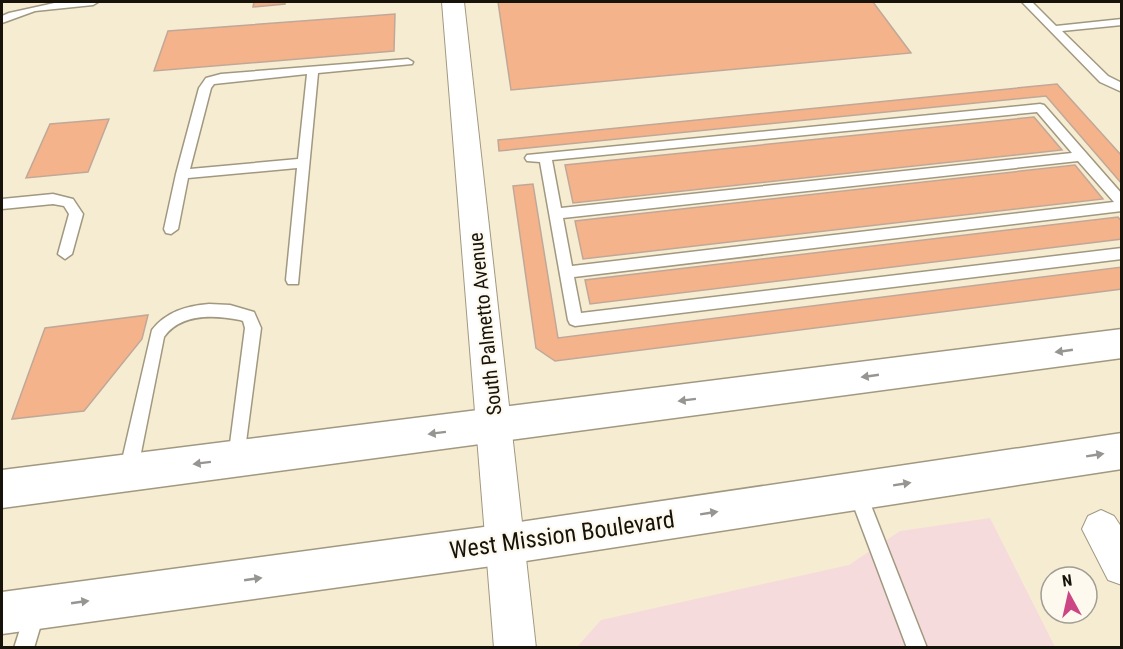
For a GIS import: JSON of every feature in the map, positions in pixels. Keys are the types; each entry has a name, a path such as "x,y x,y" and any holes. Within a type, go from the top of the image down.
{"main road":[{"path":"2,489 1122,343"},
{"name":"West Mission Boulevard","path":"19,611 506,544 1122,451"}],"street":[{"name":"South Palmetto Avenue","path":"453,2 515,648"},
{"path":"1101,529 1122,566"}],"lane":[{"path":"2,20 13,14 48,5 93,2"},
{"path":"1027,2 1104,79 1122,88"},
{"path":"1053,29 1122,22"},
{"path":"171,229 182,174 205,88 210,81 408,62"},
{"path":"293,280 313,70"},
{"path":"1122,205 1040,108 538,158 556,214 575,320 1122,253"},
{"path":"556,214 1081,156"},
{"path":"182,174 304,163"},
{"path":"2,204 53,199 68,202 76,214 65,254"},
{"path":"566,272 1122,205"},
{"path":"128,473 157,335 167,322 182,315 211,311 235,311 249,316 254,328 237,459"},
{"path":"856,491 917,648"},
{"path":"19,611 24,648"}],"shaded area":[{"path":"990,518 1039,615 1039,625 1044,625 1055,647 576,648 601,620 849,565 900,531"}],"building":[{"path":"254,2 285,2 285,4 253,7"},
{"path":"498,2 873,2 911,53 511,90"},
{"path":"395,14 394,51 154,71 168,31"},
{"path":"1057,84 1122,156 1122,184 1046,96 499,151 498,140"},
{"path":"1034,117 1062,150 573,203 565,165"},
{"path":"109,119 88,172 26,178 50,124"},
{"path":"1075,165 1103,199 583,259 575,221"},
{"path":"533,184 558,338 1122,267 1122,289 555,361 536,348 513,186"},
{"path":"1118,217 1122,222 1122,239 590,304 585,280"},
{"path":"148,315 142,339 84,411 12,419 45,328"}]}
